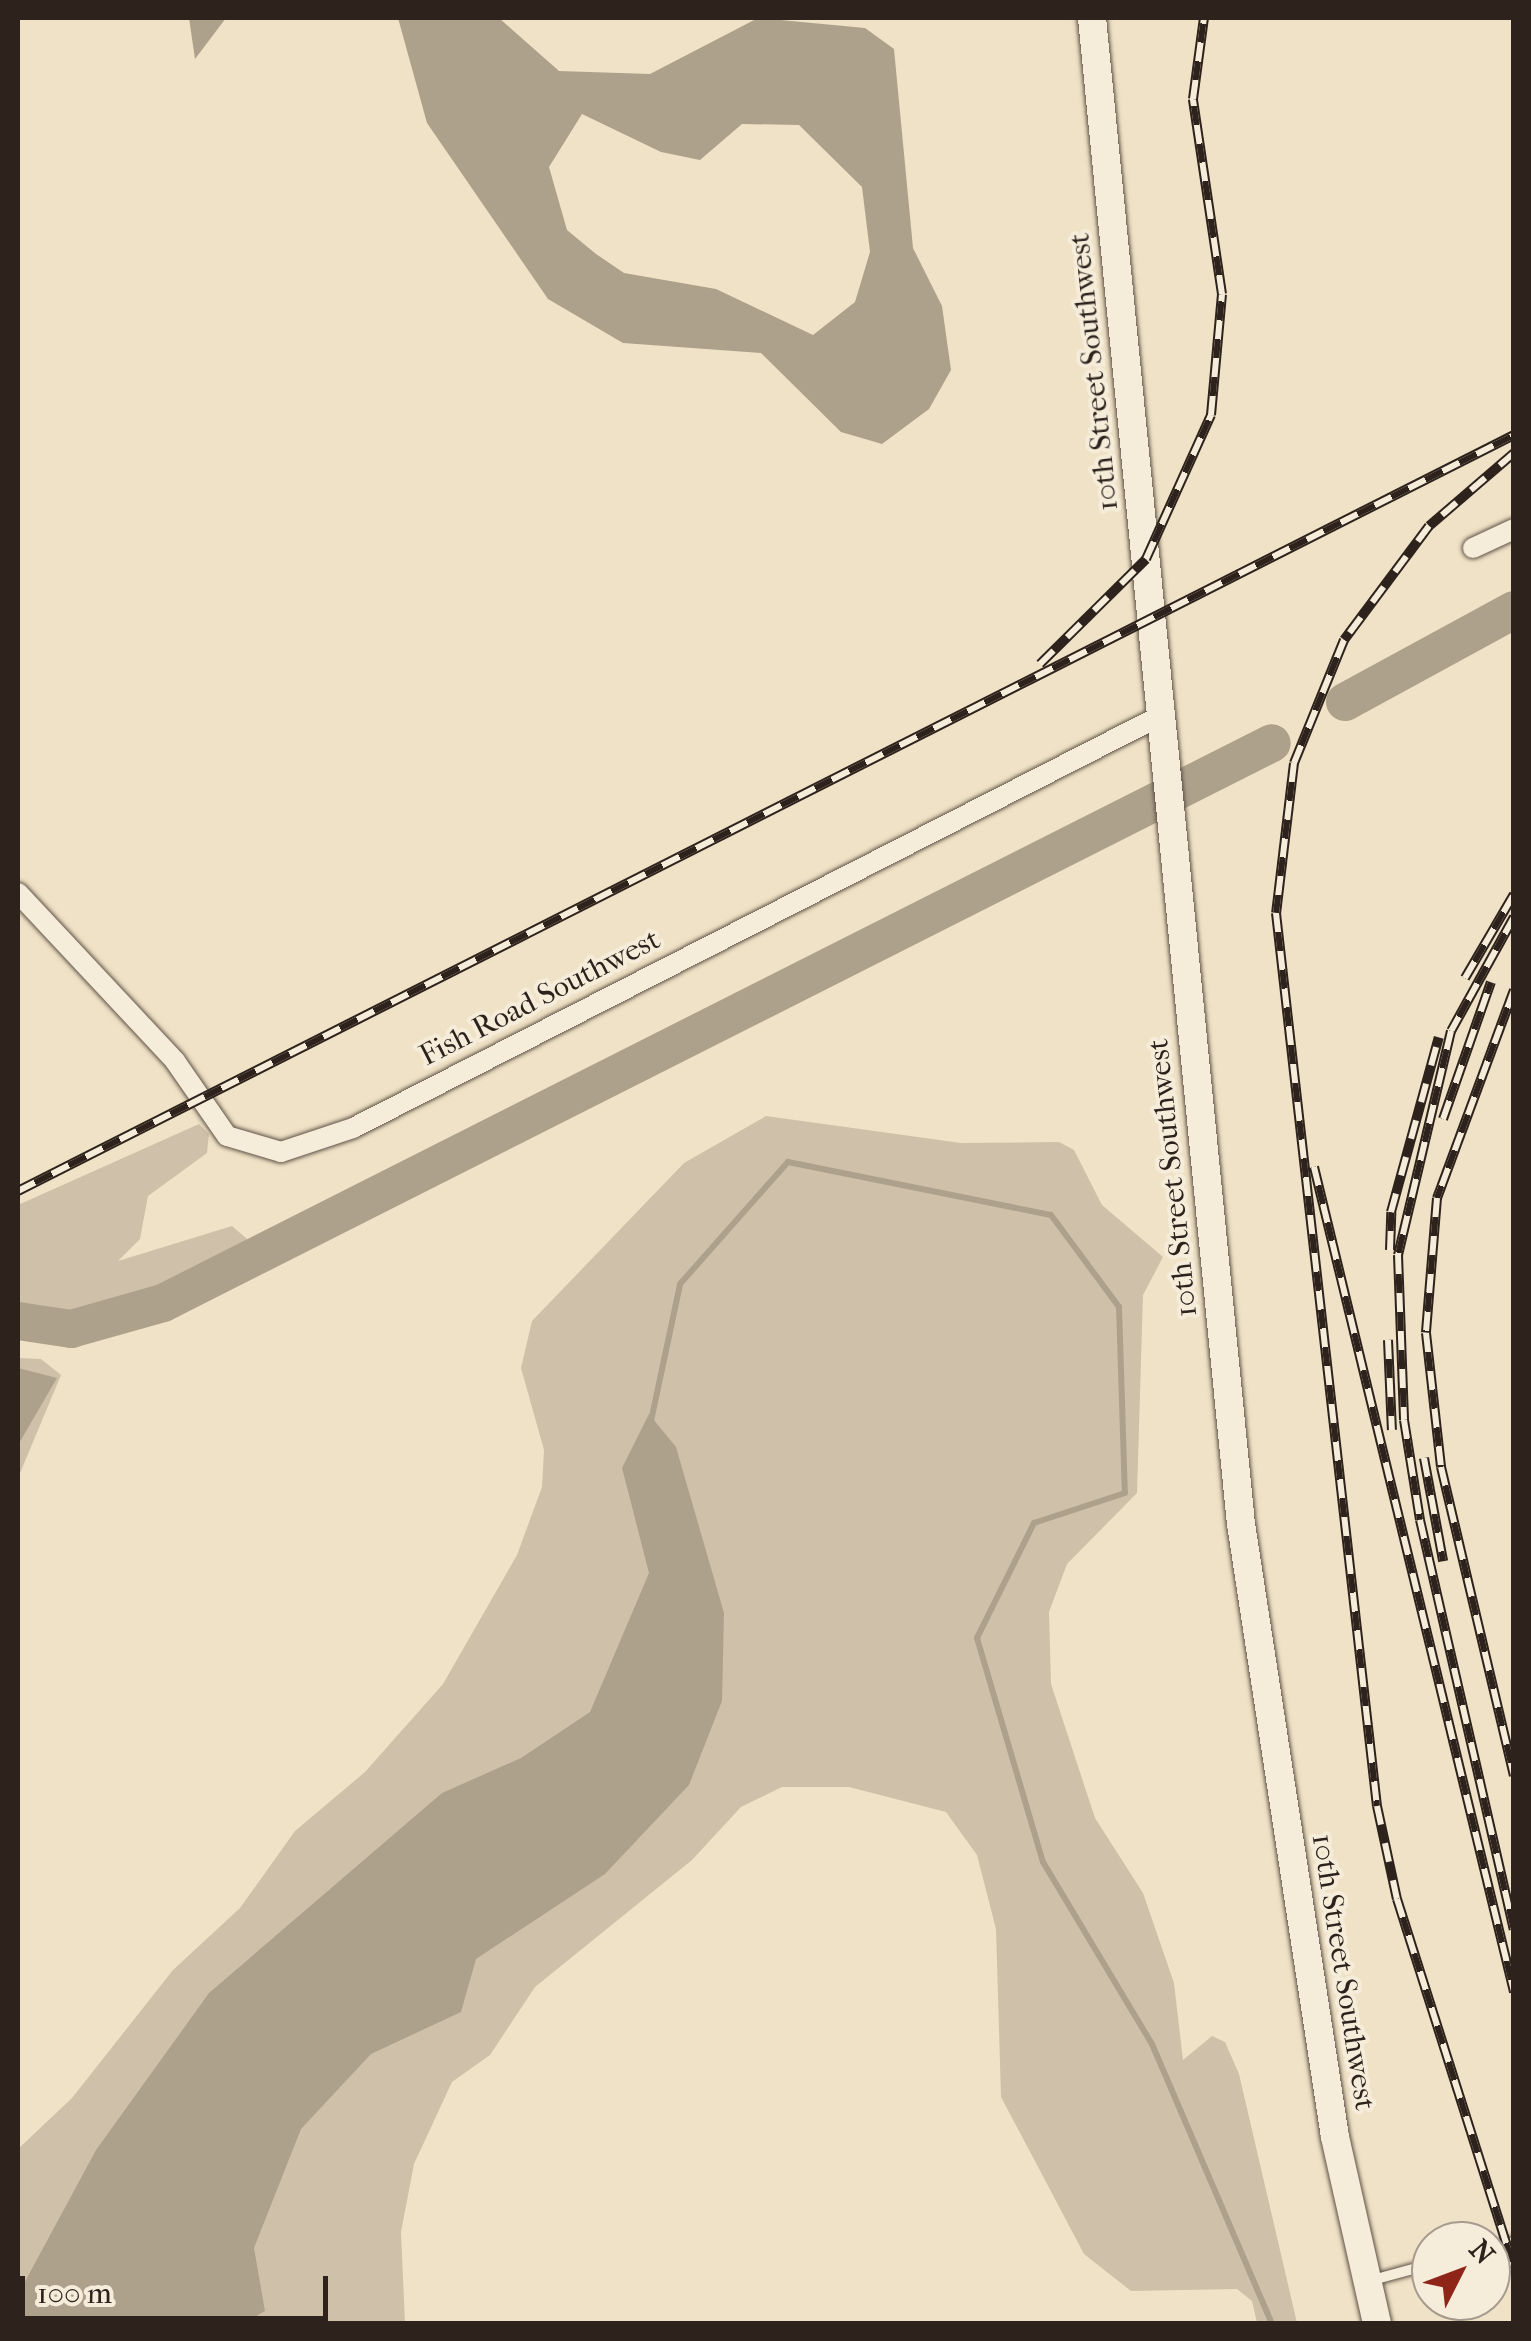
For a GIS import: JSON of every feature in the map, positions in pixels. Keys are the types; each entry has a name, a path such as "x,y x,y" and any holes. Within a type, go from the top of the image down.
{"main road":[{"name":"10th Street Southwest","path":"1092,18 1240,1524 1336,2137 1377,2324"}],"street":[{"path":"1474,548 1514,529"},
{"name":"Fish Road Southwest","path":"18,892 175,1061 227,1136 281,1152 353,1128 1160,716"}],"lane":[{"path":"1368,2282 1411,2270"}],"shaded area":[{"path":"189,18 226,18 195,59"},
{"path":"398,18 499,18 559,71 650,74 758,18 865,28 894,49 913,248 942,306 951,370 929,409 882,444 841,432 761,353 623,343 548,299 427,123","holes":["582,114 661,152 700,160 742,124 799,125 862,187 870,252 855,302 813,335 716,289 624,273 567,230 549,167"]},
{"path":"766,1116 961,1143 1059,1142 1074,1150 1102,1205 1163,1257 1143,1295 1137,1493 1067,1564 1049,1612 1051,1684 1095,1818 1143,1893 1174,1983 1183,2060 1212,2036 1225,2042 1239,2074 1297,2323 1257,2323 1252,2301 1237,2289 1131,2291 1084,2254 1001,2097 996,1929 977,1855 946,1812 849,1787 782,1787 741,1807 692,1860 535,1987 490,2055 452,2082 414,2164 401,2232 405,2323 18,2323 18,2149 72,2098 173,1970 240,1908 295,1831 365,1772 443,1684 517,1555 542,1487 544,1450 521,1368 532,1321 684,1163"},
{"path":"199,1124 209,1134 207,1153 148,1196 140,1239 118,1261 232,1226 254,1245 247,1270 177,1317 69,1337 18,1333 18,1205"},
{"path":"18,1358 41,1359 61,1375 18,1478"},
{"path":"18,1368 57,1378 18,1445"},
{"path":"649,1414 676,1447 724,1613 722,1701 689,1785 605,1874 476,1959 461,2012 371,2054 301,2129 254,2248 265,2311 245,2323 18,2323 21,2289 96,2150 209,1993 442,1793 521,1758 590,1712 649,1573 622,1468"}],"waterway":[{"path":"1345,702 1514,610"},
{"path":"18,1321 71,1329 163,1303 1272,743"},
{"path":"651,1421 680,1284 788,1162 1051,1215 1119,1307 1125,1493 1034,1523 977,1638 1043,1862 1152,2044 1272,2324"}],"railway":[{"path":"1040,664 1146,559 1211,415 1222,294 1193,99 1204,18"},
{"path":"18,1191 1514,435"},
{"path":"1514,453 1429,526 1344,640 1294,763 1276,913 1377,1806 1397,1899 1514,2267"},
{"path":"1465,978 1514,894"},
{"path":"1514,917 1451,1031 1398,1255 1404,1420 1420,1520 1514,1929"},
{"path":"1443,1119 1491,982"},
{"path":"1514,990 1437,1198 1426,1333 1441,1467 1514,1775"},
{"path":"1390,1250 1391,1212 1439,1037"},
{"path":"1314,1167 1514,1992"},
{"path":"1388,1340 1392,1430"},
{"path":"1424,1458 1443,1561"}]}
